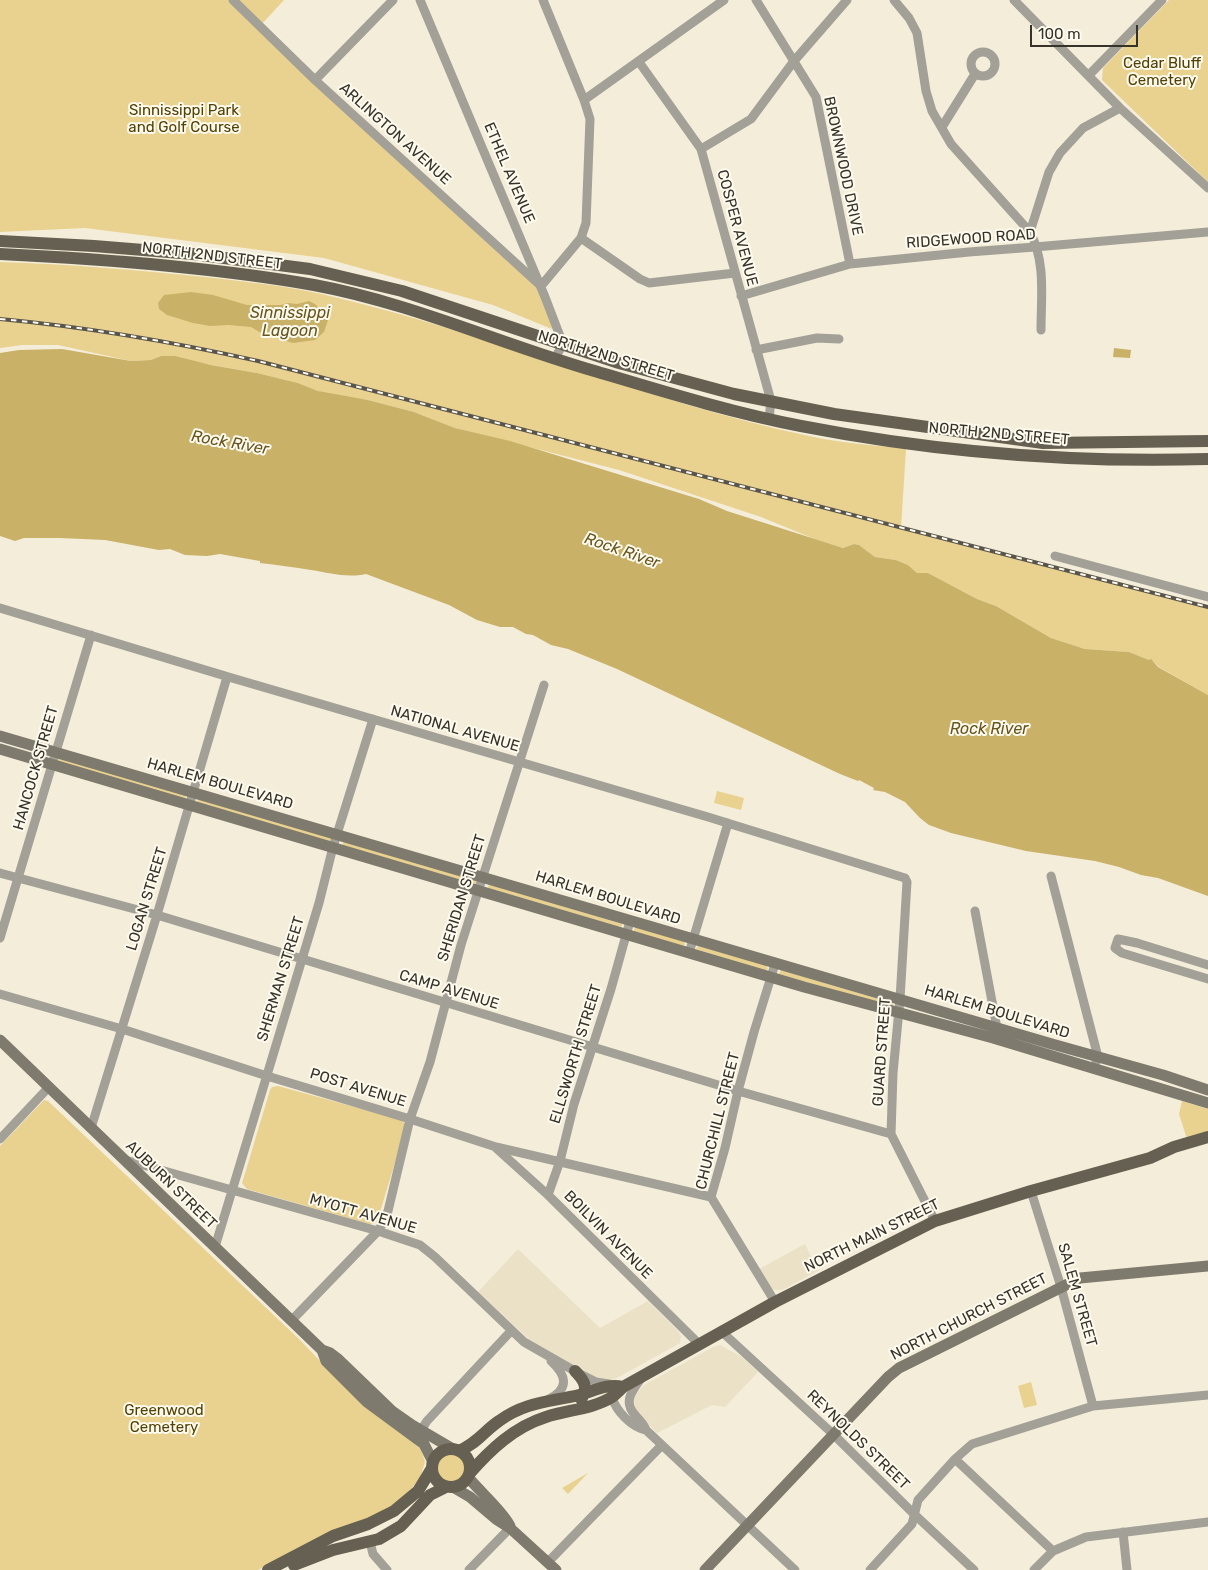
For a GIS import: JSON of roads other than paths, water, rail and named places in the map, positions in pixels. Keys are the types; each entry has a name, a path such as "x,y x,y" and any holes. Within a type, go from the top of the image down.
{"main road":[{"name":"NORTH 2ND STREET","path":"0,241 193,254 310,269 402,290 619,363 734,394 834,414 1043,443 1208,441"},
{"name":"NORTH 2ND STREET","path":"0,254 188,267 315,285 389,303 593,371 688,398 800,426 967,450 1141,461 1208,459"},
{"name":"NORTH MAIN STREET","path":"468,1476 489,1451 530,1423 594,1404 617,1389 644,1376 775,1302 935,1221 1031,1191 1150,1158 1174,1147 1208,1137"},
{"path":"1150,1158 1179,1154 1208,1146"},
{"path":"546,1417 553,1412 574,1404 585,1393 584,1383 575,1371"},
{"name":"NORTH MAIN STREET","path":"456,1450 478,1441 498,1422 531,1404 585,1393 617,1389"},
{"path":"268,1570 334,1536 368,1524 394,1511 418,1491 441,1452 456,1450 468,1459 470,1465 468,1476 459,1486 450,1487 430,1495 401,1526 389,1534 370,1542 315,1556 285,1570"},
{"path":"432,1465 436,1480 450,1487"}],"street":[{"name":"ARLINGTON AVENUE","path":"232,0 315,80 541,286"},
{"path":"315,80 393,0"},
{"name":"ETHEL AVENUE","path":"420,0 541,286 562,344"},
{"path":"541,286 580,238 586,223 590,119 584,100 542,0"},
{"path":"584,100 724,0"},
{"name":"BROWNWOOD DRIVE","path":"756,0 816,97 850,264"},
{"path":"701,149 751,119 794,61 847,0"},
{"path":"894,0 909,18 917,32 926,91 932,111 951,144 1030,232 1042,270 1041,330"},
{"path":"1014,0 1120,108 1208,188"},
{"path":"1089,75 1162,0"},
{"name":"COSPER AVENUE","path":"639,62 701,149 771,401 769,418"},
{"path":"942,127 975,74"},
{"path":"1030,232 1049,172 1060,153 1083,128 1120,108"},
{"name":"RIDGEWOOD ROAD","path":"741,296 850,264 1208,232"},
{"path":"580,238 649,283 734,273"},
{"path":"756,350 817,338 839,339"},
{"path":"555,358 562,344"},
{"path":"1055,556 1208,597"},
{"name":"NATIONAL AVENUE","path":"0,608 903,876"},
{"name":"HANCOCK STREET","path":"0,938 91,635"},
{"name":"LOGAN STREET","path":"90,1128 157,915 227,676"},
{"name":"SHERIDAN STREET","path":"291,1321 378,1231 388,1211 410,1118 430,1062 461,945 544,684"},
{"name":"SHERMAN STREET","path":"215,1247 302,959 333,847 373,719"},
{"name":"HARLEM BOULEVARD","path":"0,736 900,999 1094,1069 1208,1103"},
{"name":"HARLEM BOULEVARD","path":"0,749 626,935 898,1013 1098,1057 1208,1090"},
{"path":"688,953 728,823"},
{"name":"CAMP AVENUE","path":"0,873 157,915 738,1091 890,1134"},
{"name":"GUARD STREET","path":"890,1134 907,882 903,876"},
{"path":"1052,876 1098,1057 1094,1069"},
{"path":"975,911 995,1033"},
{"name":"ELLSWORTH STREET","path":"548,1195 560,1161 574,1104 630,921"},
{"path":"1208,965 1118,939 1115,948 1122,953 1208,979"},
{"name":"CHURCHILL STREET","path":"775,964 738,1091 726,1148 711,1197 775,1302"},
{"name":"POST AVENUE","path":"0,994 122,1029 267,1076 410,1118 496,1147 711,1197"},
{"name":"AUBURN STREET","path":"0,1040 322,1350 338,1359 392,1411 456,1450"},
{"path":"0,1140 48,1088"},
{"path":"890,1134 935,1221"},
{"name":"BOILVIN AVENUE","path":"496,1147 548,1195 699,1344"},
{"name":"MYOTT AVENUE","path":"123,1159 378,1231 425,1248 524,1342 596,1382 617,1389"},
{"name":"SALEM STREET","path":"1031,1191 1062,1287 1093,1406"},
{"name":"NORTH CHURCH STREET","path":"705,1570 833,1434 899,1368 1080,1278 1208,1266"},
{"path":"421,1430 427,1421 512,1330"},
{"name":"REYNOLDS STREET","path":"721,1332 833,1434 974,1570"},
{"name":"AUBURN STREET","path":"322,1350 326,1361 367,1402 424,1444 432,1465"},
{"path":"543,1354 557,1366 564,1379 564,1384 558,1393 543,1401"},
{"path":"644,1376 632,1390 629,1405 646,1430 796,1570"},
{"path":"617,1389 616,1408 638,1428 646,1430"},
{"path":"870,1570 912,1524 918,1500 972,1444 1093,1406 1208,1395"},
{"path":"450,1487 470,1496 496,1519 510,1528 552,1566 662,1444"},
{"path":"955,1460 1053,1551"},
{"path":"468,1476 481,1494 504,1516 510,1528"},
{"path":"1034,1570 1053,1551 1086,1537 1208,1522"},
{"path":"470,1570 510,1528"},
{"path":"1123,1532 1127,1570"},
{"path":"370,1542 373,1554 387,1570"}],"water":[{"name":"Sinnissippi Lagoon","path":"191,292 213,295 247,305 297,304 309,301 315,304 328,320 324,332 315,340 293,343 263,334 251,327 210,326 193,323 167,315 159,309 158,303 164,295"},
{"path":"1114,348 1131,350 1130,358 1113,357"},
{"name":"Rock River","path":"62,349 131,361 151,360 161,356 175,356 211,365 257,373 298,383 318,391 368,400 414,412 455,428 510,441 699,499 727,511 843,548 854,544 859,545 875,557 896,560 908,565 917,573 928,573 977,599 996,606 1051,638 1085,649 1129,652 1149,660 1151,659 1158,667 1208,695 1208,896 1158,878 1141,875 1119,867 1095,861 1026,851 951,833 929,825 905,802 885,792 873,790 874,788 859,780 840,774 617,669 568,649 551,645 513,627 500,627 477,620 449,605 366,574 338,575 260,563 260,561 220,554 207,556 185,555 170,549 159,550 105,540 24,538 15,541 0,536 0,353 19,350"}],"railway":[{"path":"0,319 130,336 258,361 1208,607"}],"park label":[{"name":"Cedar Bluff Cemetery","path":"1162,72"},
{"name":"Sinnissippi Park and Golf Course","path":"184,120"},
{"name":"Greenwood Cemetery","path":"164,1420"}]}
